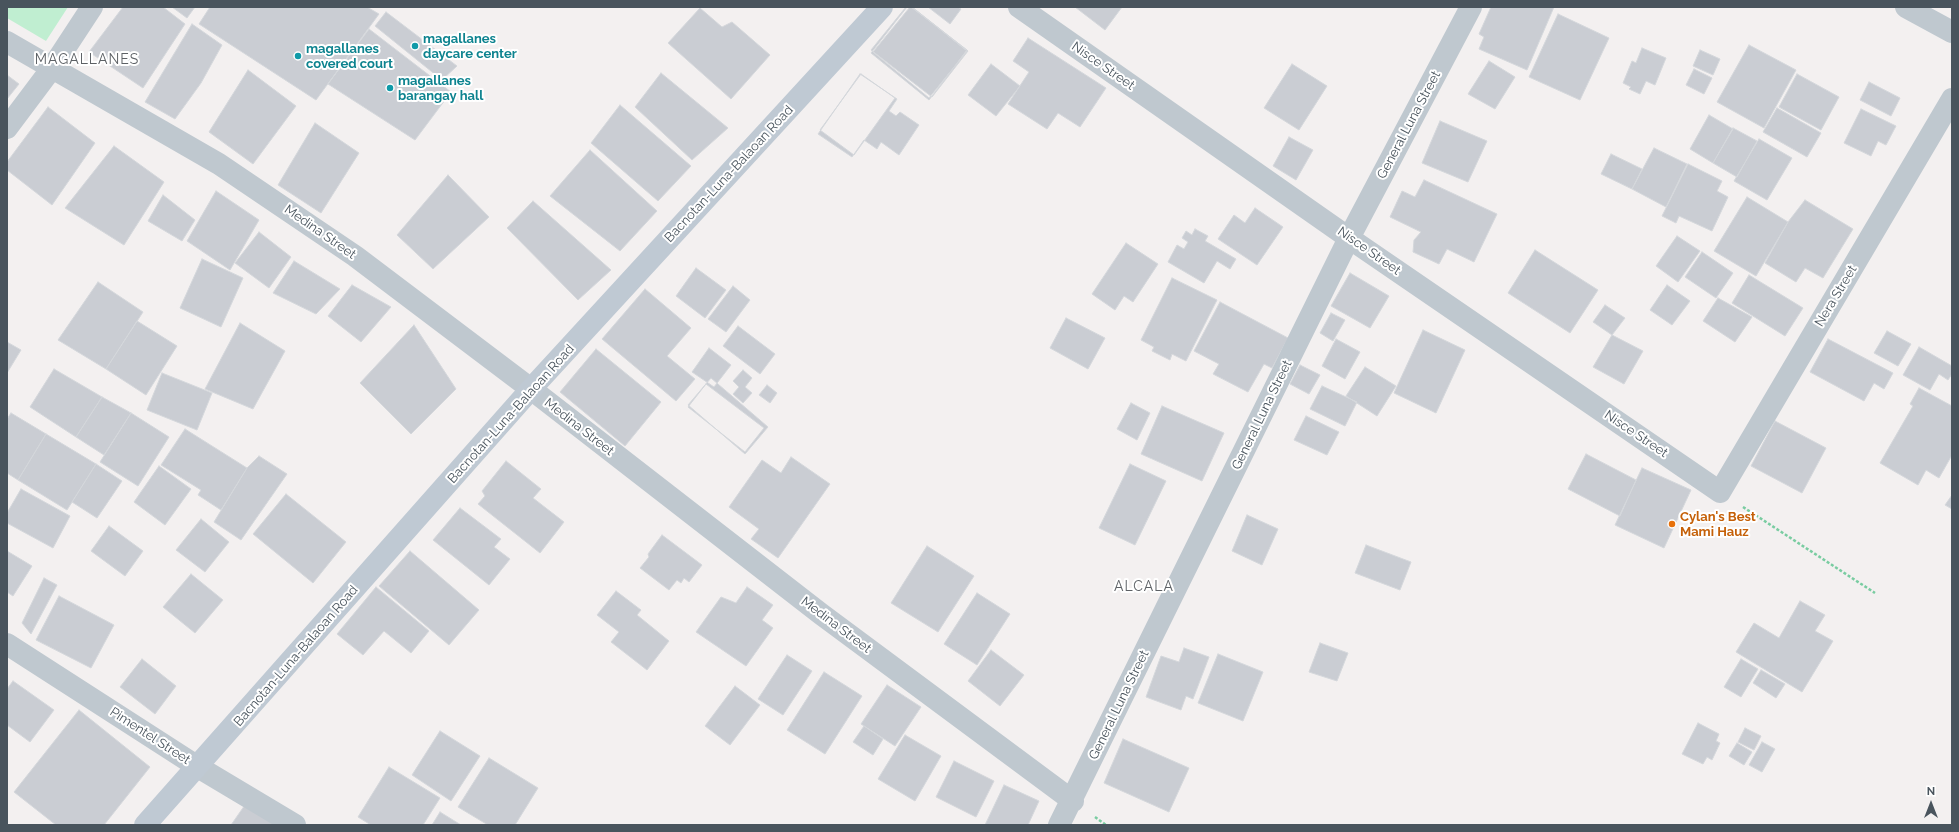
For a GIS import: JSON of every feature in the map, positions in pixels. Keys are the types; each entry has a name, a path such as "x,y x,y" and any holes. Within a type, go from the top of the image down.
{"main road":[{"name":"Bacnotan-Luna-Balaoan Road","path":"145,825 198,767 531,389 882,7"}],"street":[{"path":"7,128 52,68 92,7"},
{"name":"Nisce Street","path":"1019,7 1349,238 1720,492"},
{"name":"General Luna Street","path":"1059,825 1349,238 1471,7"},
{"path":"1906,7 1952,32"},
{"name":"Medina Street","path":"7,42 220,164 355,256 531,389 821,614 1072,800"},
{"name":"Nera Street","path":"1720,492 1952,99"},
{"name":"Pimentel Street","path":"7,644 198,767 295,825"}],"path":[{"path":"1720,492 1875,593"}],"green space":[{"path":"7,7 68,7 46,41 7,18"}],"building":[{"path":"123,7 163,7 185,24 143,88 89,52"},
{"path":"172,7 195,7 187,18"},
{"name":"magallanes covered court","path":"210,7 367,7 379,14 316,100 199,24"},
{"path":"906,7 912,7 968,51 932,97 871,50"},
{"path":"907,7 911,7 967,50 929,100 871,53"},
{"path":"910,7 912,7 967,51 929,98 873,52"},
{"path":"928,7 958,7 961,9 950,24"},
{"path":"1075,7 1122,7 1105,30"},
{"path":"1491,7 1554,7 1527,70 1479,49 1484,37 1479,34"},
{"path":"700,8 722,27 732,22 770,55 731,99 668,43"},
{"name":"magallanes daycare center","path":"386,12 457,66 442,80 375,26"},
{"path":"1558,14 1609,38 1580,100 1529,77"},
{"path":"192,24 222,45 201,83 175,119 145,102"},
{"name":"magallanes barangay hall","path":"369,29 451,92 415,140 328,84"},
{"path":"1028,38 1106,88 1080,127 1058,113 1047,129 1008,104 1029,72 1013,61"},
{"path":"1749,45 1796,70 1764,128 1717,102"},
{"path":"1642,48 1666,58 1655,85 1646,81 1640,94 1629,89 1631,87 1623,83 1632,61 1636,63"},
{"path":"1700,50 1720,59 1713,75 1693,66"},
{"path":"1489,61 1515,77 1495,109 1468,94"},
{"path":"991,64 1020,86 996,116 968,95"},
{"path":"1292,64 1327,86 1299,130 1264,108"},
{"path":"1694,69 1712,78 1704,94 1686,85"},
{"path":"248,70 296,106 253,164 209,132"},
{"path":"661,73 728,128 692,160 635,107"},
{"path":"860,74 897,99 889,111 896,116 900,112 919,125 899,155 881,142 877,149 864,140 852,157 818,134"},
{"path":"861,74 895,98 854,155 820,130"},
{"path":"1797,74 1839,97 1821,130 1779,107"},
{"path":"7,75 19,84 7,99"},
{"path":"1869,82 1900,98 1891,116 1860,100"},
{"path":"620,105 691,166 658,201 591,143"},
{"path":"48,107 95,143 52,205 7,170 7,162"},
{"path":"1777,108 1821,133 1807,157 1763,132"},
{"path":"1861,109 1896,126 1886,145 1878,141 1871,156 1844,143"},
{"path":"1709,115 1733,129 1713,163 1690,149"},
{"path":"1440,121 1487,141 1468,182 1422,163"},
{"path":"315,123 359,153 321,213 278,185"},
{"path":"1733,128 1757,141 1737,177 1713,163"},
{"path":"1289,137 1313,150 1296,180 1273,166"},
{"path":"1759,139 1792,158 1767,200 1734,181"},
{"path":"114,146 164,182 124,245 65,208"},
{"path":"1654,148 1687,164 1666,207 1632,189"},
{"path":"590,150 657,211 620,251 550,196"},
{"path":"1611,154 1642,169 1632,189 1601,174"},
{"path":"1688,164 1722,181 1717,191 1728,197 1712,231 1679,216 1676,223 1662,216"},
{"path":"448,175 489,217 433,269 397,235"},
{"path":"1424,180 1497,214 1474,262 1447,249 1439,264 1413,252 1414,240 1421,232 1390,217 1402,191 1415,197"},
{"path":"216,191 259,220 230,270 187,241"},
{"path":"163,195 195,220 182,241 148,221"},
{"path":"1747,197 1788,222 1756,276 1714,251"},
{"path":"1805,200 1853,229 1823,278 1805,268 1796,282 1765,263 1788,222"},
{"path":"533,201 611,270 578,300 507,228"},
{"path":"1255,208 1283,227 1257,265 1218,239 1234,215 1245,223"},
{"path":"1195,229 1208,236 1205,241 1236,259 1230,269 1217,261 1204,283 1168,262 1177,245 1184,249 1188,242 1182,238 1186,231 1192,235"},
{"path":"259,232 291,257 269,288 235,263"},
{"path":"1677,236 1700,251 1678,282 1656,266"},
{"path":"1126,243 1158,264 1133,302 1124,296 1115,310 1092,294"},
{"path":"1535,250 1598,290 1570,333 1508,293"},
{"path":"1702,252 1733,273 1716,298 1685,277"},
{"path":"202,259 243,278 221,327 180,308"},
{"path":"294,261 340,289 316,314 273,293"},
{"path":"696,268 726,290 705,318 676,296"},
{"path":"1350,273 1389,296 1370,328 1331,306"},
{"path":"1749,275 1803,308 1785,336 1732,303"},
{"path":"1172,278 1217,300 1186,361 1172,354 1170,360 1152,351 1154,347 1141,340"},
{"path":"98,282 143,312 106,369 58,340"},
{"path":"352,285 391,307 361,342 328,316"},
{"path":"1667,285 1690,301 1672,325 1650,310"},
{"path":"733,286 750,300 726,332 708,319"},
{"path":"645,289 691,328 667,356 695,379 676,401 602,339"},
{"path":"1718,298 1752,317 1735,342 1703,321"},
{"path":"1220,302 1288,338 1272,368 1264,364 1248,392 1213,374 1219,364 1194,351"},
{"path":"1605,305 1625,318 1612,335 1593,322"},
{"path":"1331,313 1345,320 1333,341 1320,333"},
{"path":"1066,318 1105,338 1088,369 1050,348"},
{"path":"137,321 177,346 146,395 106,369"},
{"path":"240,323 285,351 253,409 205,389"},
{"path":"414,325 456,389 411,434 360,383"},
{"path":"738,326 775,354 760,374 723,346"},
{"path":"1423,330 1465,350 1436,413 1394,393"},
{"path":"1887,331 1911,344 1898,366 1874,353"},
{"path":"1612,335 1643,351 1624,384 1593,367"},
{"path":"1336,339 1360,352 1345,379 1322,366"},
{"path":"1828,339 1893,373 1884,389 1874,383 1864,401 1810,372"},
{"path":"7,342 21,350 7,373"},
{"path":"1919,347 1952,366 1952,374 1948,380 1939,374 1930,390 1903,375"},
{"path":"709,348 731,365 714,387 692,372"},
{"path":"596,349 661,402 625,446 560,392"},
{"path":"1300,365 1320,375 1309,394 1290,384"},
{"path":"1365,367 1396,386 1377,416 1346,396"},
{"path":"54,369 102,397 76,437 30,407"},
{"path":"743,370 752,378 745,387 752,393 743,403 733,394 739,387 733,381"},
{"path":"162,373 212,393 197,430 147,410"},
{"path":"711,378 768,427 745,454 688,405"},
{"path":"706,384 764,428 745,452 688,407"},
{"path":"767,385 777,393 770,403 759,395"},
{"path":"1322,386 1357,402 1345,426 1310,409"},
{"path":"1919,388 1952,406 1952,455 1939,478 1926,470 1918,485 1880,463 1913,406 1910,404"},
{"path":"102,397 131,413 104,455 76,437"},
{"path":"1131,403 1150,413 1137,440 1117,429"},
{"path":"1162,406 1224,433 1202,481 1141,454"},
{"path":"11,413 46,434 18,480 7,473 7,419"},
{"path":"131,413 169,437 138,486 100,462"},
{"path":"1306,416 1339,432 1327,455 1294,440"},
{"path":"1775,421 1826,448 1802,493 1751,466"},
{"path":"185,429 247,468 221,510 198,495 201,490 161,465"},
{"path":"46,434 96,464 67,510 18,480"},
{"path":"1586,454 1636,480 1620,516 1568,489"},
{"path":"259,456 287,474 241,540 214,522 247,468"},
{"path":"791,457 830,484 778,558 751,539 759,529 729,507 762,460 781,473"},
{"path":"506,461 541,489 533,498 564,522 540,553 478,504 485,496 482,491"},
{"path":"96,464 122,481 97,518 72,502"},
{"path":"1130,464 1166,481 1135,545 1099,528"},
{"path":"159,466 191,489 165,525 134,502"},
{"path":"1642,468 1691,490 1664,548 1615,525"},
{"path":"21,489 70,516 53,548 7,523 7,513"},
{"path":"286,494 346,542 313,583 253,534"},
{"path":"1952,495 1952,509 1945,505"},
{"path":"460,508 501,539 494,547 510,559 489,585 433,540"},
{"path":"1247,515 1278,529 1262,565 1232,551"},
{"path":"201,519 229,542 205,572 176,550"},
{"path":"109,526 143,551 125,576 91,551"},
{"path":"662,535 702,565 689,582 684,578 681,583 677,580 669,590 640,568 649,557 648,554"},
{"path":"1366,545 1411,562 1400,590 1355,573"},
{"path":"927,546 974,576 938,632 891,603"},
{"path":"7,551 32,566 13,596 7,592"},
{"path":"410,551 479,610 449,645 379,586"},
{"path":"191,574 223,600 195,633 163,607"},
{"path":"44,578 57,585 31,634 22,623"},
{"path":"376,587 429,631 411,653 384,631 363,655 337,634"},
{"path":"747,587 773,605 762,620 773,628 746,666 696,632 721,597 736,603"},
{"path":"616,591 641,610 637,615 669,641 647,670 611,642 619,632 597,615"},
{"path":"977,593 1010,614 977,665 944,644"},
{"path":"59,596 114,625 91,668 36,640"},
{"path":"1800,601 1825,615 1815,631 1833,641 1802,692 1736,652 1754,623 1779,638"},
{"path":"1320,643 1348,653 1337,681 1309,672"},
{"path":"1184,648 1209,657 1193,699 1186,696 1181,710 1146,697 1161,656 1179,662"},
{"path":"991,650 1024,675 1000,706 968,681"},
{"path":"1218,654 1263,672 1243,721 1198,703"},
{"path":"787,655 812,671 783,715 758,699"},
{"path":"142,659 176,686 155,714 120,687"},
{"path":"1741,659 1758,669 1741,697 1724,687"},
{"path":"1761,670 1785,684 1776,698 1753,683"},
{"path":"824,672 862,696 825,754 787,730"},
{"path":"13,681 54,710 30,742 7,725 7,689"},
{"path":"887,685 921,707 895,746 861,724"},
{"path":"735,686 760,705 730,745 705,726"},
{"path":"79,710 150,767 104,825 56,825 14,792"},
{"path":"1698,723 1719,734 1716,741 1720,743 1712,760 1707,757 1703,764 1682,754"},
{"path":"864,726 883,739 873,755 853,742"},
{"path":"1745,728 1761,736 1754,750 1738,742"},
{"path":"440,731 480,756 451,801 412,775"},
{"path":"905,735 941,756 915,801 878,779"},
{"path":"1123,739 1189,768 1169,812 1104,783"},
{"path":"1762,742 1775,749 1762,772 1749,765"},
{"path":"1737,743 1752,752 1744,765 1729,756"},
{"path":"489,758 538,788 515,825 488,825 458,807"},
{"path":"954,761 994,781 976,817 936,797"},
{"path":"389,767 440,798 423,825 371,825 358,817"},
{"path":"1004,785 1039,801 1028,825 985,825"},
{"path":"247,802 283,825 231,825"},
{"path":"440,812 461,825 432,825"}],"place":[{"name":"magallanes daycare center","path":"415,46"},
{"name":"magallanes covered court","path":"298,56"},
{"name":"magallanes barangay hall","path":"390,88"},
{"name":"Cylan's Best Mami Hauz","path":"1672,524"}],"district":[{"name":"MAGALLANES","path":"87,60"},
{"name":"ALCALA","path":"1144,587"}]}
